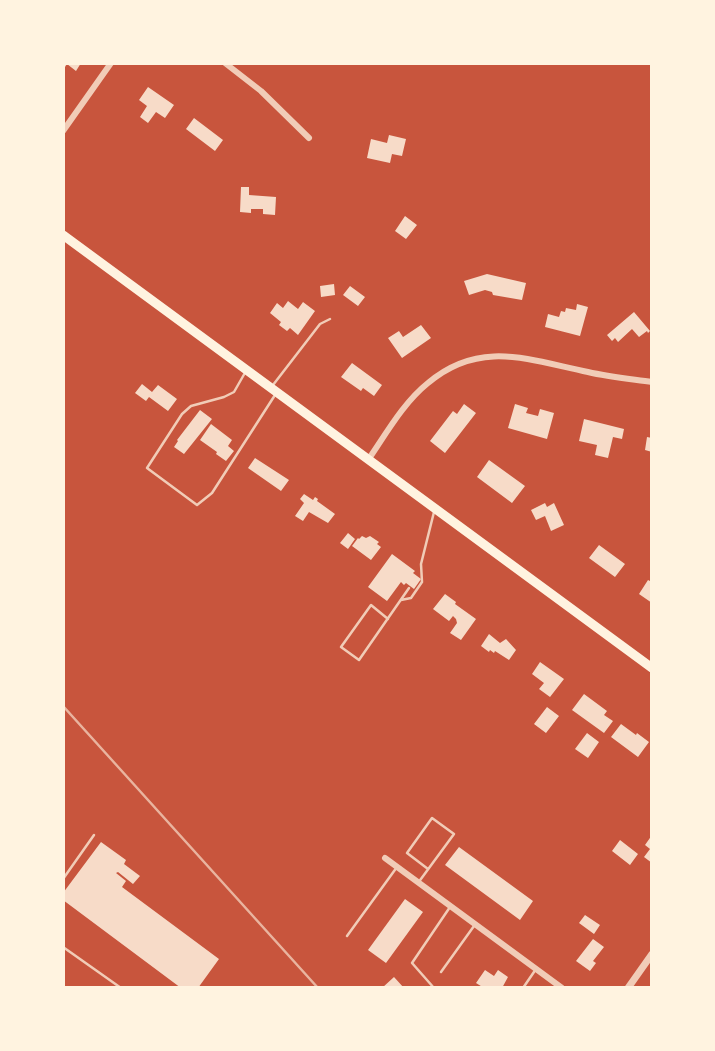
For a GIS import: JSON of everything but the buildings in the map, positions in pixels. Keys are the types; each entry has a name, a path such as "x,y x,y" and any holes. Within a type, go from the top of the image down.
{"main road":[{"path":"64,237 652,668"}],"street":[{"path":"63,131 111,63"},
{"path":"225,63 261,91 309,138"},
{"path":"368,460 422,388 440,374 474,359 495,355 520,357 652,382"},
{"path":"385,858 562,988"},
{"path":"628,988 652,954"}],"lane":[{"path":"247,370 234,391 224,397 191,406 182,414 147,468 197,505 212,493 274,390 320,324 330,319"},
{"path":"401,601 411,598 422,582 421,564 435,509"},
{"path":"388,619 371,605 341,647 359,660 401,601 409,588"},
{"path":"418,883 454,834 432,818 407,853 428,869"},
{"path":"63,879 94,835"},
{"path":"347,936 397,867"},
{"path":"434,988 412,962 451,907"},
{"path":"441,972 475,925"},
{"path":"63,947 121,988"},
{"path":"523,988 536,970"}],"railway":[{"path":"63,706 318,988"}]}
